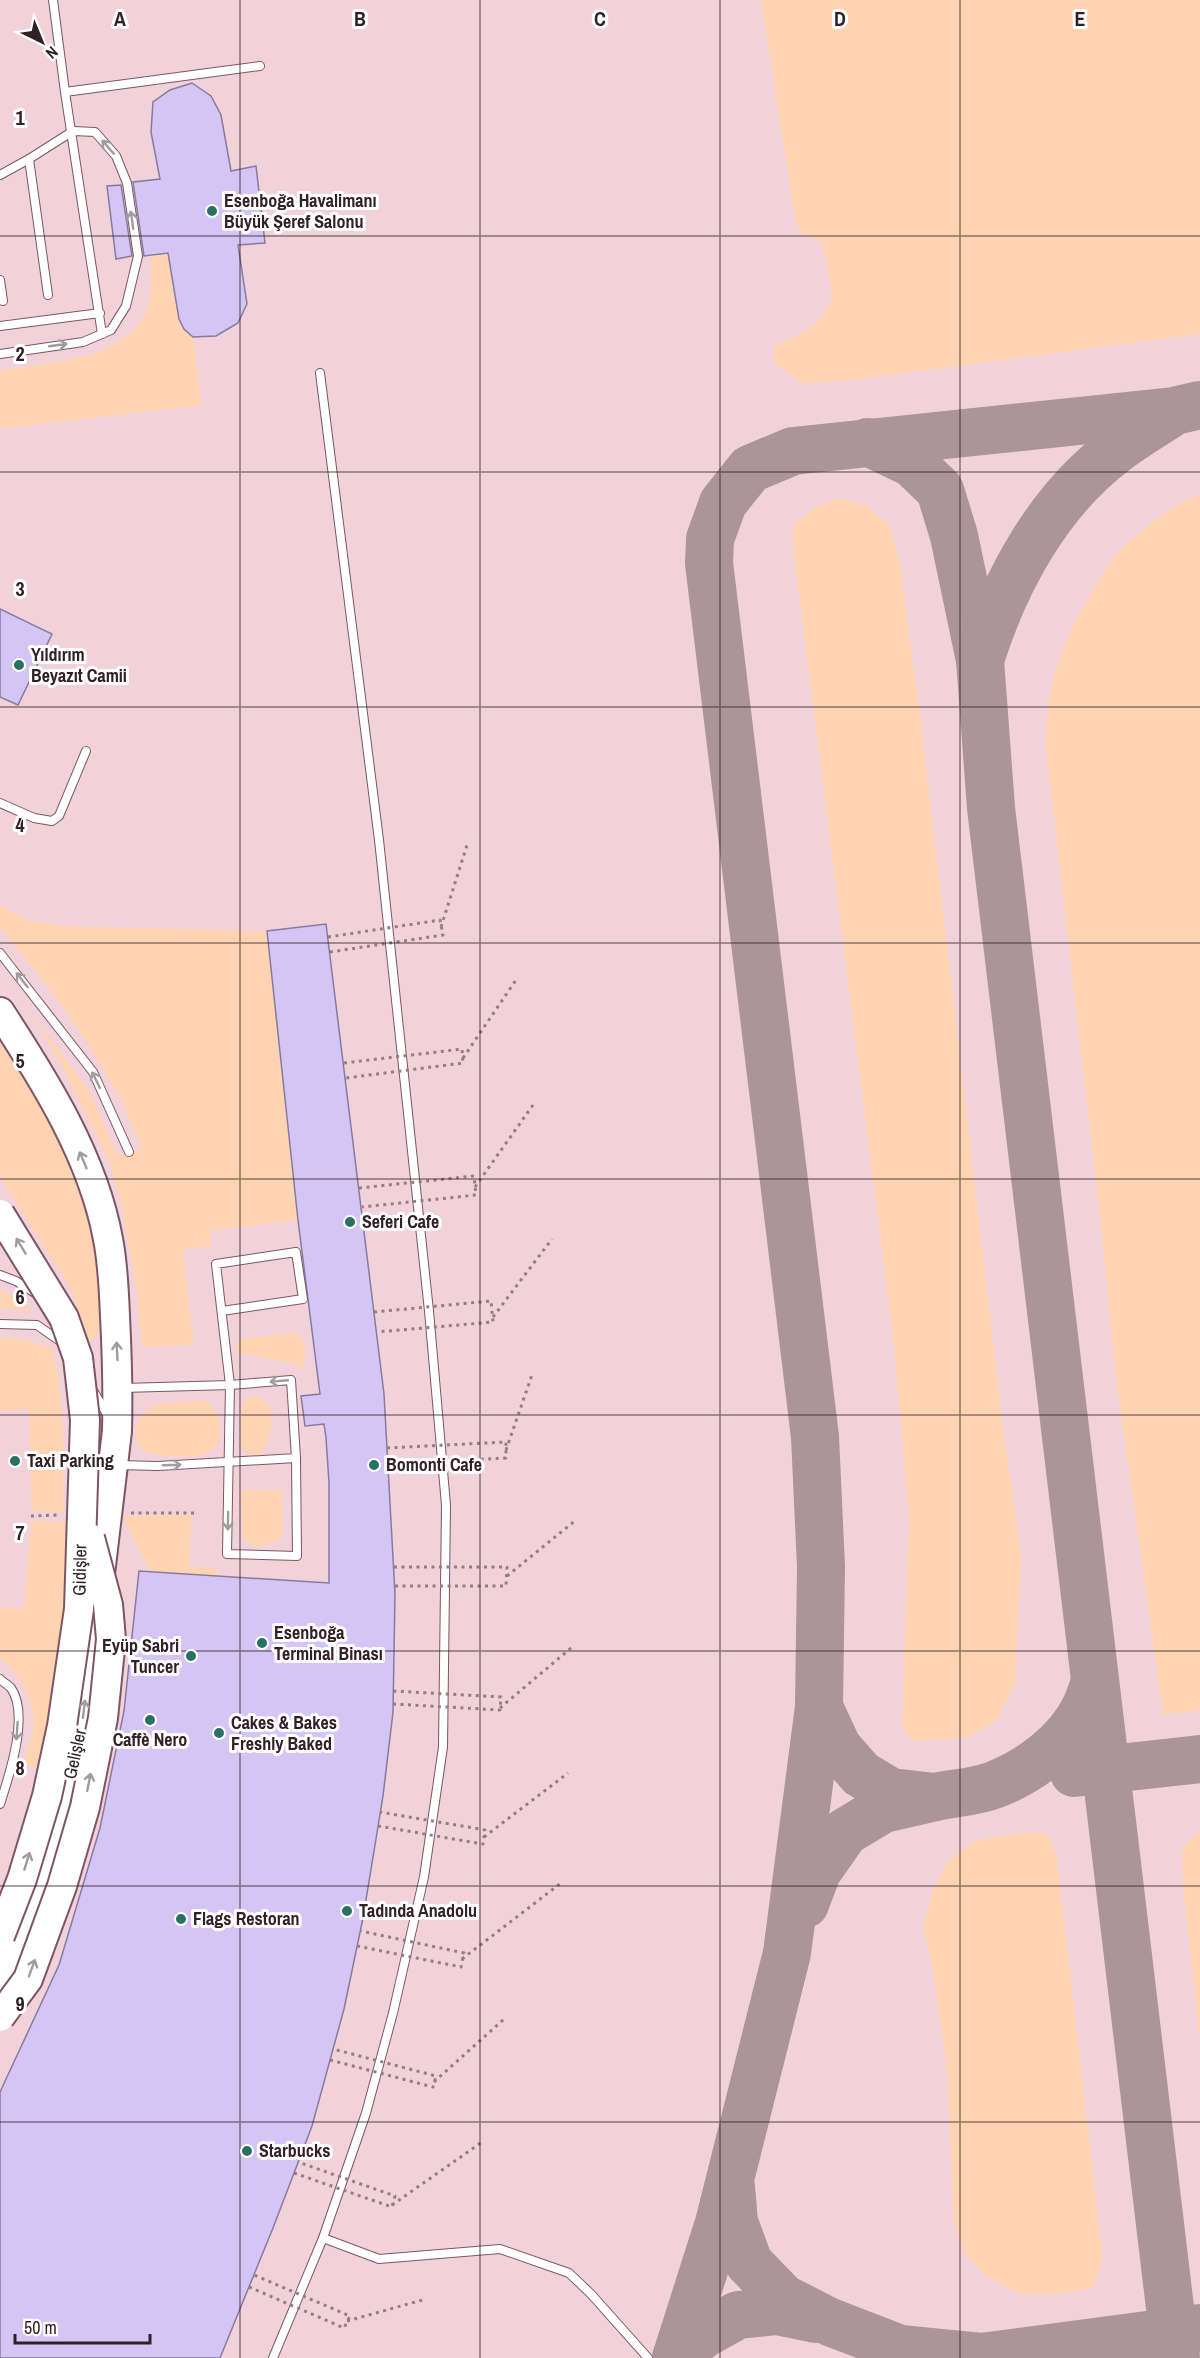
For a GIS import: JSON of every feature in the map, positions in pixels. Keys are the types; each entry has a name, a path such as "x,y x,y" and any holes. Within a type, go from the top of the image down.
{"highway":[{"name":"Gelişler","path":"0,1012 51,1094 94,1187 108,1238 113,1283 118,1388 117,1431 80,1742 50,1857 0,1985"},
{"name":"Gidişler","path":"0,1214 64,1318 78,1358 85,1420 79,1609 62,1726 47,1796 22,1879 0,1936"},
{"path":"0,2017 28,1979 62,1886 85,1807 102,1718 111,1639 108,1605 89,1535 82,1477"}],"lane":[{"path":"53,0 102,334"},
{"path":"65,92 260,66"},
{"path":"0,175 73,131 95,132 116,156 127,183 138,256 126,306 111,330 83,342 0,354"},
{"path":"29,159 48,295"},
{"path":"0,280 3,301"},
{"path":"0,326 100,312"},
{"path":"273,2358 323,2238 366,2113 393,2013 424,1877 443,1747 446,1506 429,1311 379,840 320,372"},
{"path":"0,803 34,819 52,821 59,816 86,751"},
{"path":"0,953 93,1072 129,1152"},
{"path":"118,1388 230,1385 291,1380 296,1458 297,1556 227,1554 230,1385 216,1264 296,1252 303,1299 222,1311"},
{"path":"0,1275 16,1281 35,1293 64,1318"},
{"path":"0,1324 37,1325 68,1346 117,1431"},
{"path":"113,1465 229,1463 296,1458"},
{"path":"0,1679 11,1689 18,1710 16,1744 0,1804"},
{"path":"323,2238 379,2259 500,2249 569,2273 591,2294 648,2358"}],"path":[{"path":"441,927 468,842"},
{"path":"328,937 440,920 441,927 442,935 330,952"},
{"path":"463,1058 516,980"},
{"path":"344,1063 462,1048 464,1064 346,1078"},
{"path":"475,1187 533,1105"},
{"path":"359,1188 474,1176 476,1195 362,1207"},
{"path":"493,1317 552,1239"},
{"path":"374,1311 491,1301 493,1322 377,1332"},
{"path":"506,1450 533,1372"},
{"path":"387,1448 506,1442 507,1458 388,1464"},
{"path":"507,1576 576,1520"},
{"path":"394,1567 507,1567 507,1586 394,1586"},
{"path":"393,1704 500,1710 571,1648"},
{"path":"393,1691 501,1697 500,1708"},
{"path":"484,1837 568,1773"},
{"path":"378,1826 483,1844 485,1830 380,1812"},
{"path":"462,1959 561,1883"},
{"path":"357,1946 461,1967 464,1953 361,1931"},
{"path":"434,2082 504,2019"},
{"path":"330,2060 433,2087 436,2076 333,2049"},
{"path":"294,2173 392,2207 482,2142"},
{"path":"298,2162 395,2196 392,2205"},
{"path":"249,2287 344,2328 350,2316 254,2275"},
{"path":"347,2321 426,2299"}],"shaded area":[{"path":"0,0 1200,0 1200,2358 0,2358"},
{"path":"761,0 1200,0 1200,334 845,381 801,383 773,362 774,346 801,333 817,322 824,315 831,292 821,242 801,233 795,219"},
{"path":"168,253 177,309 186,329 193,337 202,405 0,429 0,370 82,357 121,340 136,327 146,311 151,290 151,255"},
{"path":"1200,494 1200,1710 1163,1715 1116,1379 1101,1225 1045,740 1050,695 1060,657 1073,626 1098,581 1124,546 1175,506"},
{"path":"841,498 867,506 890,526 900,564 921,722 1001,1410 1021,1555 1015,1683 997,1720 967,1738 913,1741 902,1728 909,1520 894,1346 792,539 795,523 815,507"},
{"path":"0,905 31,921 63,926 267,931 298,1220 210,1231 211,1246 183,1250 194,1345 142,1347 137,1292 121,1203 109,1161 60,1062 25,1005 88,1089 118,1155 142,1149 121,1099 88,1044 57,998 0,928"},
{"path":"0,1025 76,1167 97,1245 104,1328 88,1343 84,1323 69,1285 0,1178"},
{"path":"0,1290 8,1293 32,1311 0,1308"},
{"path":"298,1332 306,1348 304,1369 287,1362 238,1353 235,1345 242,1339"},
{"path":"0,1337 29,1341 52,1348 62,1409 64,1512 31,1511 29,1409 0,1411"},
{"path":"250,1397 259,1398 266,1403 270,1410 271,1429 260,1454 250,1455 241,1448 240,1428 243,1407"},
{"path":"205,1400 215,1410 220,1425 218,1445 210,1451 197,1456 172,1456 148,1452 139,1445 136,1439 137,1425 149,1408 167,1403"},
{"path":"241,1490 282,1490 283,1535 280,1538 270,1544 254,1546 243,1537"},
{"path":"192,1515 189,1566 215,1569 220,1577 150,1572 122,1516"},
{"path":"31,1521 72,1522 72,1570 43,1768 23,1764 33,1728 32,1710 19,1679 7,1663 0,1658 0,1607 24,1609"},
{"path":"1200,1830 1200,2043 1183,1886 1182,1848"},
{"path":"1026,1832 1048,1834 1057,1857 1103,2260 1093,2288 1055,2294 1019,2294 986,2276 964,2252 954,2222 947,2071 932,1965 923,1927 933,1888 949,1860 976,1840"}],"building":[{"name":"Esenboğa Havalimanı Büyük Şeref Salonu","path":"192,83 211,96 221,115 231,171 256,166 265,243 238,245 247,304 238,323 216,336 193,337 184,329 179,319 168,253 144,256 133,182 160,179 151,132 153,102 170,90"},
{"path":"121,185 132,256 116,259 107,186"},
{"name":"Yıldırım Beyazıt Camii","path":"0,609 52,634 18,705 0,697"},
{"name":"Esenboğa Terminal Binası","path":"326,924 384,1394 395,1594 393,1712 383,1796 363,1918 344,2009 312,2126 220,2358 0,2358 0,2092 59,1965 100,1828 124,1711 139,1571 329,1583 329,1483 326,1438 324,1424 305,1426 301,1396 320,1394 298,1220 267,931"}],"taxiway":[{"path":"676,2358 719,2223 787,1953 819,1707 821,1566 815,1437 709,563 710,539 723,503 750,469 793,451 1174,411 1200,405"},
{"path":"980,660 990,630 1016,572 1050,518 1092,470 1122,445 1170,414"},
{"path":"868,442 912,463 940,490 954,536 980,660 991,808 1176,2358"},
{"path":"935,1797 987,1787 1008,1779 1034,1764 1058,1744 1078,1721 1095,1682"},
{"path":"805,1904 817,1872 845,1832 883,1809 935,1797 891,1792 861,1774 838,1748 819,1707"},
{"path":"1074,1773 1200,1759"},
{"path":"731,2187 734,2222 749,2263 783,2298 830,2322 900,2349 981,2357 978,2358"},
{"path":"676,2358 702,2335 738,2315 777,2311 816,2319"},
{"path":"981,2357 1200,2328"}],"place":[{"name":"Esenboğa Havalimanı Büyük Şeref Salonu","path":"212,211"},
{"name":"Yıldırım Beyazıt Camii","path":"19,665"},
{"name":"Seferi Cafe","path":"350,1222"},
{"name":"Taxi Parking","path":"15,1461"},
{"name":"Bomonti Cafe","path":"374,1465"},
{"name":"Esenboğa Terminal Binası","path":"262,1643"},
{"name":"Eyüp Sabri Tuncer","path":"191,1656"},
{"name":"Caffè Nero","path":"150,1720"},
{"name":"Cakes & Bakes Freshly Baked","path":"219,1733"},
{"name":"Tadında Anadolu","path":"347,1911"},
{"name":"Flags Restoran","path":"181,1919"},
{"name":"Starbucks","path":"247,2151"}]}
